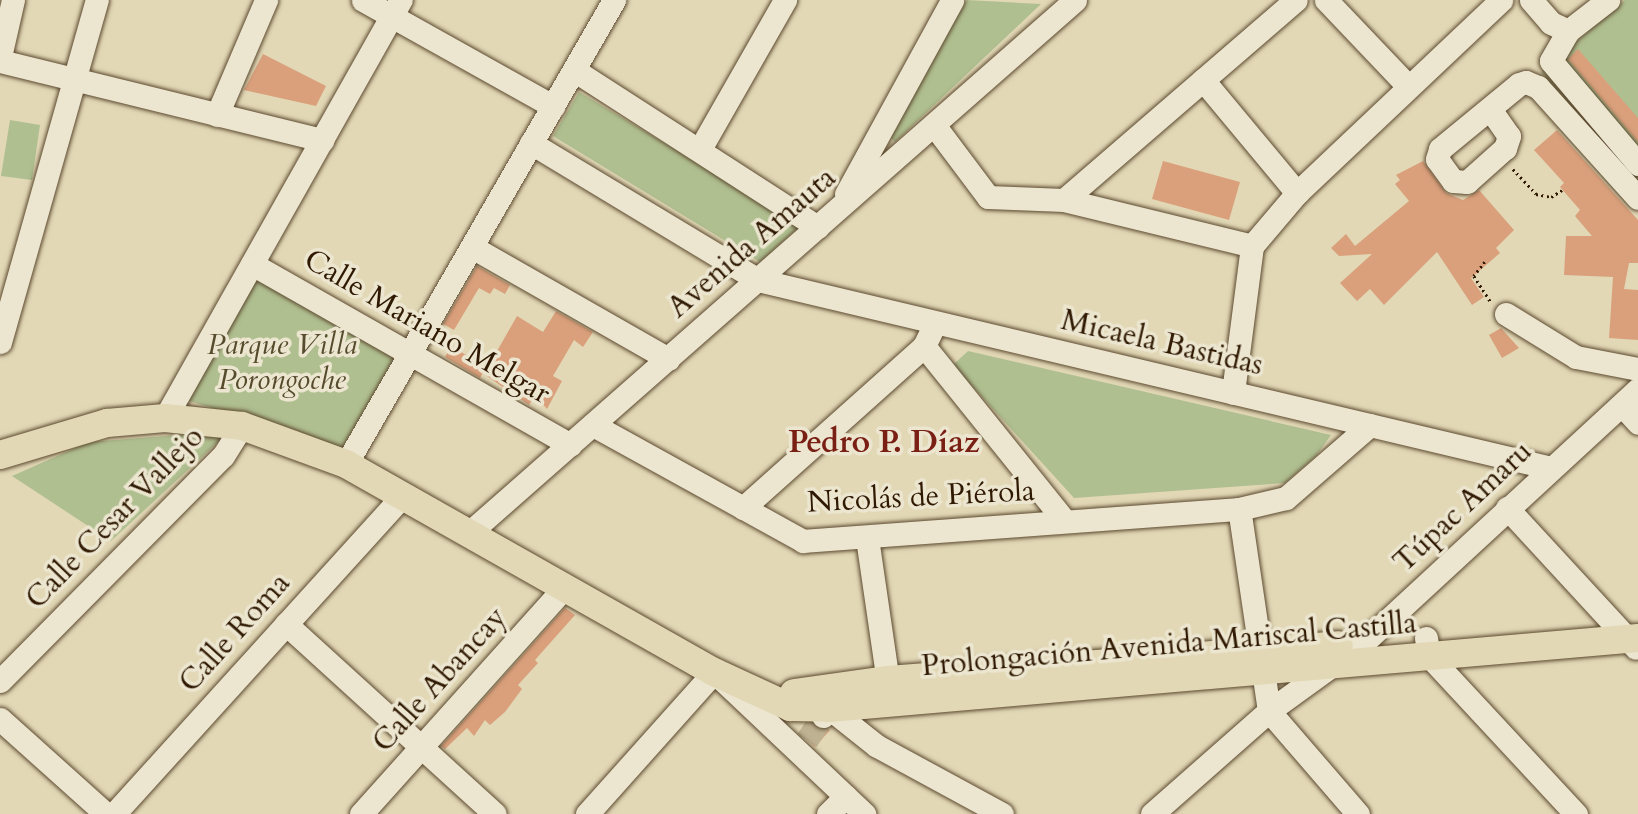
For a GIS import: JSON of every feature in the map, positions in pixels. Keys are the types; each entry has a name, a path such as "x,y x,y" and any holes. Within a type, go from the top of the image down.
{"main road":[{"name":"Prolongación Avenida Mariscal Castilla","path":"0,455 107,423 165,418 242,426 346,464 714,671 790,707 824,714 889,691"},
{"name":"Prolongación Avenida Mariscal Castilla","path":"1261,661 1328,665 1427,647 1631,635"},
{"name":"Prolongación Avenida Mariscal Castilla","path":"714,671 793,693 889,691 1261,661 1363,643 1427,647"}],"street":[{"path":"13,0 0,59 76,82 322,140"},
{"path":"0,342 76,82 97,0"},
{"path":"217,115 266,0"},
{"path":"363,0 397,8 553,106"},
{"path":"346,464 614,0"},
{"path":"701,149 785,0"},
{"path":"838,209 952,0"},
{"path":"1064,200 1296,0"},
{"path":"1326,0 1408,86"},
{"path":"1233,393 1252,246 1297,193 1500,0"},
{"path":"1531,0 1551,23 1568,31"},
{"path":"1608,0 1568,31 1551,61 1638,163"},
{"name":"Avenida Amauta","path":"470,533 934,125 1069,2"},
{"path":"165,418 397,8"},
{"path":"574,69 818,227"},
{"path":"1203,80 1297,193"},
{"path":"1490,109 1508,136 1501,154 1461,183 1453,181 1437,159 1440,149 1519,84 1532,83 1638,198"},
{"path":"934,125 988,197 1064,200 1252,246"},
{"name":"Micaela Bastidas","path":"531,143 758,280 1551,468"},
{"path":"472,247 668,359"},
{"name":"Calle Mariano Melgar","path":"252,264 570,445"},
{"path":"1506,314 1576,357 1638,369"},
{"path":"743,508 924,346 935,323"},
{"path":"924,346 1064,520"},
{"path":"1630,397 1638,423"},
{"name":"Túpac Amaru","path":"1161,811 1269,711 1328,665 1363,643 1630,397"},
{"name":"Nicolás de Piérola","path":"593,425 803,541 1240,509 1286,498 1370,425"},
{"name":"Calle Cesar Vallejo","path":"0,681 223,456 242,426"},
{"name":"Calle Roma","path":"114,814 403,495"},
{"path":"1507,508 1631,635"},
{"path":"1240,509 1269,711 1358,814"},
{"path":"867,538 889,691"},
{"name":"Calle Abancay","path":"361,814 565,587"},
{"path":"286,624 495,814"},
{"path":"1427,647 1576,814"},
{"path":"587,814 714,671 803,746 864,814"},
{"path":"824,714 1002,814"},
{"path":"0,719 106,814"},
{"path":"828,814 846,796"}],"path":[{"path":"1501,154 1536,194 1551,197 1562,190"},
{"path":"1485,262 1475,278 1506,314"}],"green space":[{"path":"967,0 1041,4 895,142 885,132"},
{"path":"1625,0 1638,0 1638,185 1541,72"},
{"path":"579,92 801,225 760,262 553,136"},
{"path":"10,120 40,125 32,180 1,176"},
{"name":"Parque Villa Porongoche","path":"257,274 403,355 342,448 186,400"},
{"path":"968,351 1331,435 1316,456 1285,483 1074,498 953,365"},
{"path":"230,431 111,541 12,476 89,442"}],"building":[{"path":"1578,49 1638,118 1638,142 1568,59"},
{"path":"263,54 326,86 316,106 244,90"},
{"path":"1557,130 1638,220 1638,263 1629,263 1624,289 1638,290 1638,340 1609,338 1613,277 1564,275 1566,236 1592,236 1575,216 1580,210 1560,187 1564,183 1534,150"},
{"path":"1163,161 1240,182 1229,220 1152,199"},
{"path":"1423,161 1446,193 1463,200 1479,190 1514,230 1496,248 1500,253 1471,278 1484,297 1472,305 1437,252 1384,305 1370,289 1357,301 1340,283 1372,254 1339,256 1331,248 1346,234 1355,246 1409,201 1395,184 1400,180 1396,175"},
{"path":"477,266 510,285 505,294 494,288 490,294 479,288 454,330 443,324"},
{"path":"556,311 593,332 583,347 574,340 553,376 562,381 547,409 535,395 529,405 484,374 517,316 543,332"},
{"path":"1501,328 1519,348 1502,358 1489,335"},
{"path":"451,346 486,367 480,378 445,357"},
{"path":"565,608 575,615 535,660 538,663 518,685 522,689 505,712 490,725 485,720 474,736 467,728 445,749 441,746"},
{"path":"808,724 830,730 815,747 800,734"}],"tunnel":[{"path":"807,740 820,721"}],"district":[{"name":"Pedro P. Díaz","path":"884,442"}]}
